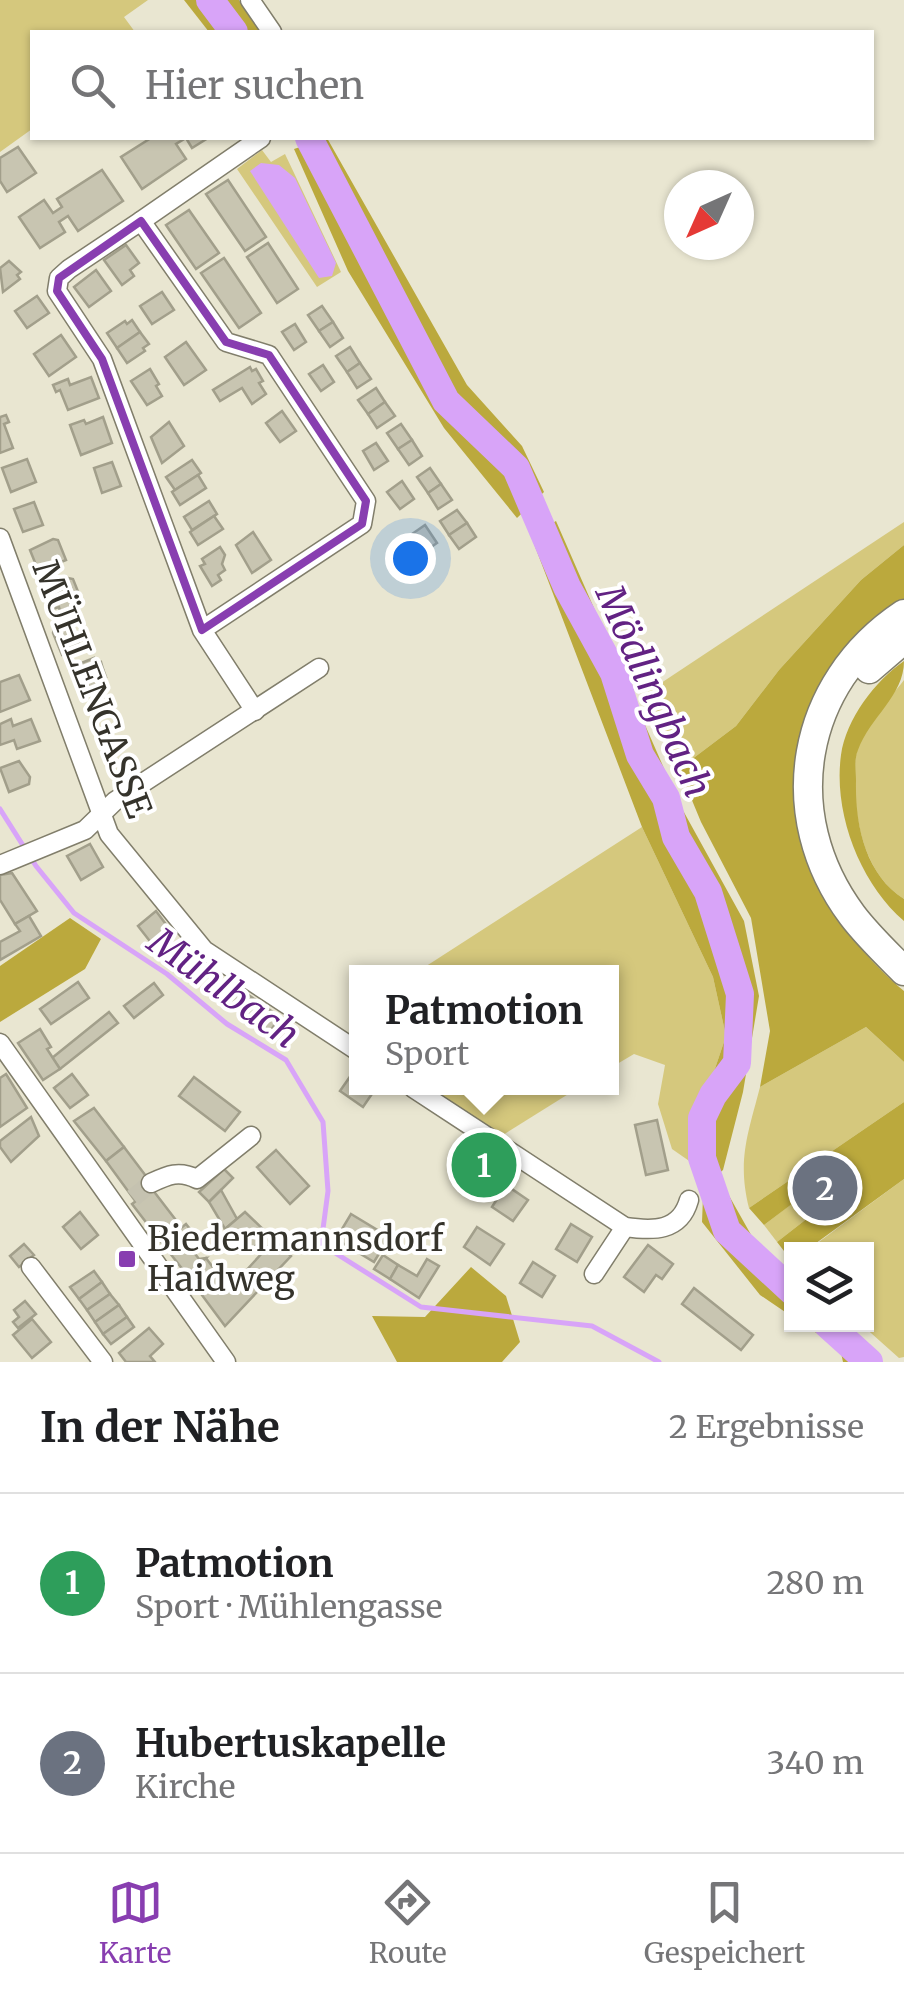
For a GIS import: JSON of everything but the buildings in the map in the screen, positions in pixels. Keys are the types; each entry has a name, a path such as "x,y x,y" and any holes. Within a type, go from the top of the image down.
{"highway":[{"path":"904,614 865,646 828,696 809,756 807,790 818,850 832,880 851,913 904,970"},
{"path":"904,639 890,648 854,688 832,738 826,783 831,832 841,860 874,915 904,946"}],"street":[{"path":"250,0 271,30"},
{"path":"255,711 202,630 102,359 64,304 56,284 69,269 258,140"},
{"path":"141,220 226,342 269,354 366,501 362,524 202,630"},
{"name":"MÜHLENGASSE","path":"0,538 109,834 204,950 349,1045"},
{"path":"0,865 85,830 101,813 319,668"},
{"path":"0,1043 126,1204 226,1362"},
{"path":"424,1095 625,1227 646,1230 672,1225 684,1215 689,1200"},
{"path":"151,1183 172,1174 197,1179 251,1136"},
{"path":"594,1274 625,1227"},
{"path":"31,1267 103,1362"}],"highlighted area":[{"path":"141,221 226,342 269,355 366,501 362,524 202,630 102,359 57,291 59,278"}],"shaded area":[{"path":"0,0 148,0 124,17 134,30 30,30 30,130 0,152"},
{"path":"184,0 239,0 259,30 207,30"},
{"path":"328,140 467,385 522,446 544,492 517,518 444,428 348,271 294,149"},
{"path":"262,150 271,162 285,154 341,272 317,287 237,169"},
{"path":"261,163 279,165 295,178 336,263 332,276 319,278 250,171"},
{"path":"556,521 680,805 744,921 759,996 743,1092 723,1170 701,1189 696,1165 699,1116 726,1036 713,977 642,827 531,536"},
{"path":"904,522 904,545 861,580 779,670 736,726 679,769 646,693"},
{"path":"904,545 904,599 858,638 828,674 802,729 794,771 796,812 805,852 822,891 845,927 904,991 904,1062 866,1027 760,1087 770,1031 751,918 701,822 679,769 736,726 779,670 861,580"},
{"path":"904,661 899,685 863,738 856,765 860,831 880,876 904,899 904,921 874,887 853,846 841,800 840,777 844,741 855,715 873,690"},
{"path":"904,680 904,899 880,877 865,848 855,782 856,755 865,732"},
{"path":"642,827 713,977 726,1036 699,1116 695,1165 672,1149 658,1104 665,1065 634,1054 619,1063 619,965 428,965"},
{"path":"70,918 101,939 85,969 0,1022 0,966"},
{"path":"866,1027 904,1062 904,1102 749,1208 744,1161 760,1087"},
{"path":"438,1095 567,1095 503,1135"},
{"path":"904,1102 904,1179 818,1242 784,1242 784,1251 777,1242 836,1196 825,1179 764,1225 749,1208"},
{"path":"824,1179 836,1196 777,1242 764,1225"},
{"path":"904,1179 904,1357 899,1358 870,1332 874,1332 874,1242 819,1242"},
{"path":"723,1185 754,1240 784,1269 784,1311 760,1295 702,1222 703,1197"},
{"path":"471,1267 506,1296 520,1342 502,1362 397,1362 372,1316 425,1317"},
{"path":"815,1332 849,1332 880,1362 843,1362 840,1348"}],"waterway":[{"name":"Mödlingbach","path":"210,0 232,30"},
{"name":"Mödlingbach","path":"310,140 446,401 516,468 567,587 614,673 640,755 666,798 676,837 708,892 740,994 737,1063 713,1095 702,1118 702,1158 727,1231 784,1284"},
{"name":"Mühlbach","path":"0,809 36,866 74,913 167,974 227,1024 286,1060 323,1122 328,1191 321,1244 421,1307 592,1326 659,1362"},
{"name":"Mödlingbach","path":"836,1332 869,1362"}],"tunnel":[{"path":"133,1198 151,1183"}],"place":[{"name":"Patmotion","path":"484,1165"},
{"name":"Hubertuskapelle","path":"825,1188"},
{"name":"Biedermannsdorf Haidweg","path":"127,1259"}]}
